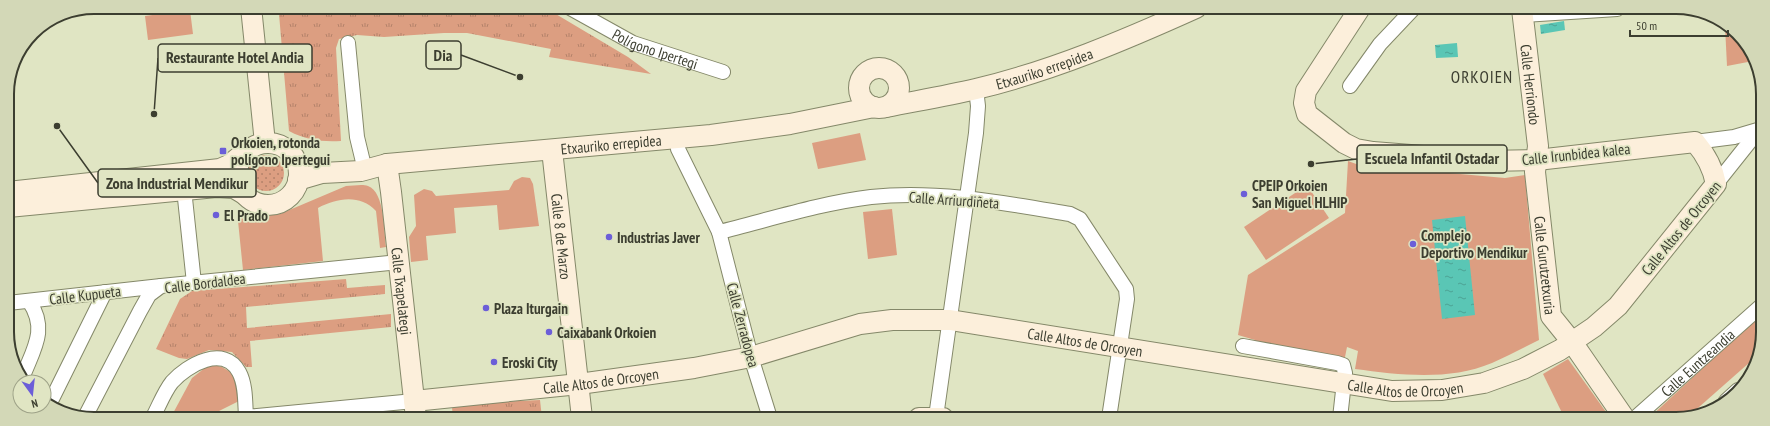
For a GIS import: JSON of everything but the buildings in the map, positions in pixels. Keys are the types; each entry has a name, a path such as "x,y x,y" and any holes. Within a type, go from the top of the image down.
{"street":[{"path":"251,14 257,145"},
{"name":"Polígono Ipertegi","path":"581,14 633,43 723,72"},
{"name":"Etxauriko errepidea","path":"899,89 907,93 922,93 1042,59 1099,39 1156,14"},
{"name":"Etxauriko errepidea","path":"292,153 319,163 352,161 387,164 552,150 790,124 976,89 1078,57 1123,40 1182,14"},
{"name":"Calle Irunbidea kalea","path":"1356,14 1306,91 1304,103 1307,114 1344,143 1356,149 1373,152 1486,161 1537,160 1695,142 1756,133"},
{"path":"1350,86 1380,44 1408,14"},
{"name":"Calle Herriondo","path":"1522,14 1538,146 1537,160"},
{"path":"348,42 357,137 363,162"},
{"path":"834,115 859,91 865,74 876,69 883,69 894,75 899,89 896,99 880,107 864,102 859,91"},
{"path":"934,412 950,320 976,134 978,106 976,89"},
{"path":"678,137 678,149 719,232"},
{"name":"Calle Altos de Orcoyen","path":"352,412 415,409 694,368 751,357 860,324 892,320 950,320 1392,391 1442,390 1456,388 1484,382 1523,369 1572,342 1594,327 1618,306 1716,184 1756,138"},
{"path":"1695,142 1705,153 1714,173 1716,184"},
{"path":"14,191 220,169 229,165 257,145 275,143 292,153 297,162 299,171 295,189 290,196 275,204 258,204 234,188 216,187 14,206"},
{"path":"244,194 239,186 237,169 239,161 257,145"},
{"name":"Calle 8 de Marzo","path":"552,150 581,412"},
{"name":"Calle Gurutzetxuria","path":"1537,160 1535,166 1536,178 1551,316 1572,342 1620,412"},
{"name":"Etxauriko errepidea","path":"298,180 322,173 361,171 387,164"},
{"name":"Calle Txapelategi","path":"387,164 415,409"},
{"path":"184,189 194,283"},
{"name":"Calle Arriurdiñeta","path":"719,232 829,205 870,198 908,195 967,197 1070,214 1080,219 1126,289 1127,299 1110,412"},
{"name":"Calle Zerradopea","path":"719,232 751,357 768,412"},
{"name":"Calle Bordaldea","path":"88,412 140,311 149,296 161,286 399,262"},
{"name":"Calle Kupueta","path":"14,302 161,286"},
{"path":"52,399 105,292"},
{"path":"25,371 39,334 39,323 34,310 28,301"},
{"name":"Calle Euntzeandia","path":"1642,412 1756,310"},
{"path":"1243,346 1343,365 1345,370 1341,412"},
{"path":"156,412 171,384 181,373 204,360 218,358 234,364 240,373 246,412"}],"green space":[{"path":"160,14 190,14 193,34 148,40 145,16"},
{"path":"279,14 556,14 628,57 651,74 549,57 551,49 467,33 384,37 357,35 339,39 336,48 341,141 314,140 289,131"},
{"path":"1725,30 1740,45 1749,62 1727,66"},
{"path":"860,133 866,160 818,169 812,143"},
{"path":"266,155 276,158 281,163 284,173 281,183 276,188 266,191 256,188 251,183 248,173 251,163 256,158"},
{"name":"Complejo Deportivo Mendikur","path":"1348,161 1359,165 1505,178 1525,175 1539,340 1492,363 1476,369 1424,375 1355,369 1358,351 1347,347 1345,357 1341,359 1254,345 1255,340 1238,335 1248,275 1345,213"},
{"path":"522,177 530,178 533,184 539,226 499,230 497,205 454,208 456,233 426,236 428,260 411,262 409,237 416,226 414,195 424,189 432,191 436,196 509,190 514,181"},
{"path":"366,185 374,190 378,196 383,213 386,247 380,248 376,211 363,202 348,199 340,200 318,208 323,261 243,270 237,211 264,216 280,214 346,186"},
{"path":"1307,185 1329,218 1266,260 1244,227"},
{"path":"892,209 897,255 868,259 863,212"},
{"path":"346,279 347,288 385,285 385,294 246,307 247,328 391,314 391,327 250,341 252,367 246,367 232,352 209,350 187,359 179,358 156,349 180,299 192,291"},
{"path":"1756,319 1755,343 1751,362 1697,409 1682,412 1656,412"},
{"path":"1568,359 1606,412 1562,412 1543,374"},
{"path":"210,364 222,367 237,376 239,401 217,412 174,412 192,378"},
{"path":"540,400 541,412 452,412 452,407 498,402"}],"water":[{"path":"1564,21 1565,30 1541,34 1540,25"},
{"path":"1457,43 1458,57 1436,58 1435,45"},
{"path":"1465,216 1475,315 1442,319 1432,220"}],"place":[{"name":"Dia","path":"520,77"},
{"name":"Restaurante Hotel Andia","path":"154,114"},
{"name":"Zona Industrial Mendikur","path":"57,126"},
{"name":"Orkoien, rotonda polígono Ipertegui","path":"223,151"},
{"name":"Escuela Infantil Ostadar","path":"1311,164"},
{"name":"CPEIP Orkoien San Miguel HLHIP","path":"1244,194"},
{"name":"El Prado","path":"216,215"},
{"name":"Industrias Javer","path":"609,237"},
{"name":"Complejo Deportivo Mendikur","path":"1413,244"},
{"name":"Plaza Iturgain","path":"486,308"},
{"name":"Caixabank Orkoien","path":"549,332"},
{"name":"Eroski City","path":"494,362"}],"district":[{"name":"ORKOIEN","path":"1482,77"}]}
